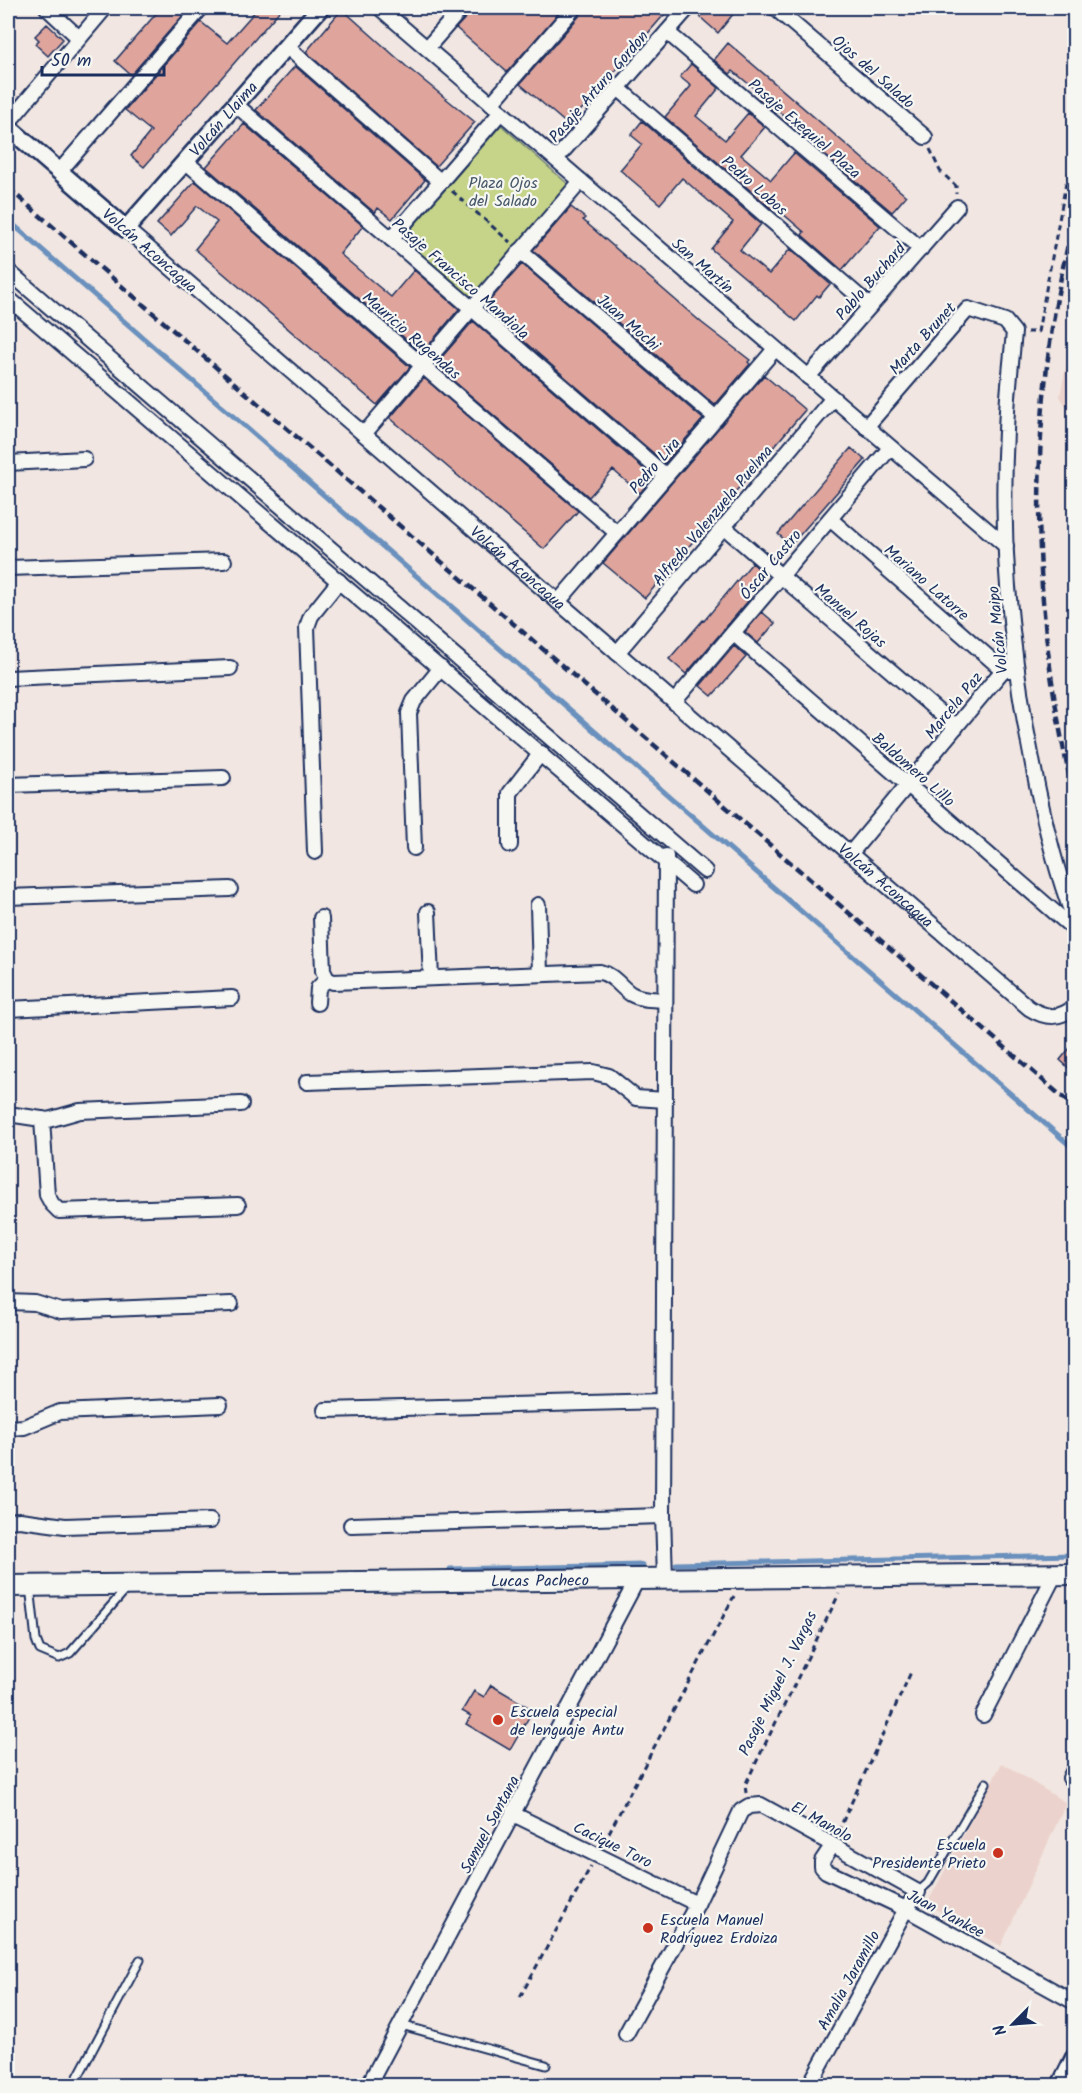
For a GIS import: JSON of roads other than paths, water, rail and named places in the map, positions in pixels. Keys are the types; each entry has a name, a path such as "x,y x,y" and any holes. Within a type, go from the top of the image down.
{"main road":[{"name":"Lucas Pacheco","path":"8,1586 1065,1574"}],"street":[{"path":"47,8 79,38"},
{"path":"8,125 105,8"},
{"path":"59,172 201,8"},
{"name":"Volcán Llaima","path":"126,229 320,8"},
{"name":"San Martín","path":"380,8 1006,546"},
{"path":"427,48 462,8"},
{"path":"392,239 441,182 574,8"},
{"name":"Pasaje Arturo Gordon","path":"556,159 688,8"},
{"name":"Ojos del Salado","path":"775,8 925,137"},
{"name":"Pasaje Exequiel Plaza","path":"667,32 921,249"},
{"path":"286,46 441,182"},
{"name":"Pedro Lobos","path":"618,88 870,306"},
{"name":"Pasaje Francisco Mandiola","path":"235,104 666,476"},
{"name":"Volcán Aconcagua","path":"8,125 59,172 1029,1008 1041,1016 1048,1017 1063,1014 1074,1007"},
{"name":"Mauricio Rugendas","path":"185,161 617,533"},
{"path":"364,434 581,181"},
{"name":"Pablo Buchard","path":"808,377 957,207"},
{"name":"Juan Mochi","path":"520,251 716,418"},
{"path":"8,271 705,871"},
{"path":"8,298 693,885"},
{"name":"Marta Brunet","path":"866,427 968,309 1005,321 1014,332"},
{"name":"Volcán Maipo","path":"1014,332 1004,487 1011,615 1017,670 1036,783 1052,847 1074,918"},
{"name":"Pedro Lira","path":"558,602 775,349"},
{"name":"Alfredo Valenzuela Puelma","path":"616,653 833,398"},
{"name":"Óscar Castro","path":"674,702 890,448"},
{"path":"8,463 84,459"},
{"name":"Mariano Latorre","path":"830,519 1003,670"},
{"name":"Manuel Rojas","path":"723,527 956,727"},
{"path":"8,568 224,561"},
{"path":"315,852 307,627 311,616 339,581"},
{"name":"Baldomero Lillo","path":"733,633 1074,929"},
{"path":"8,678 230,668"},
{"path":"414,848 409,713 414,701 441,668"},
{"name":"Marcela Paz","path":"850,854 1003,670 1017,670"},
{"path":"510,845 510,793 541,753"},
{"path":"8,784 222,778"},
{"path":"665,1577 663,1401 665,860 669,839"},
{"path":"8,897 230,890"},
{"path":"537,905 540,974"},
{"path":"428,912 431,978"},
{"path":"321,918 323,971 327,979 333,982 600,972 611,976 637,997 665,1000"},
{"path":"317,1003 318,988 327,979"},
{"path":"8,1008 232,998"},
{"path":"307,1082 593,1072 609,1076 636,1098 664,1100"},
{"path":"8,1114 48,1120 80,1112 241,1104"},
{"path":"42,1119 47,1195 59,1211 238,1205"},
{"path":"8,1302 35,1303 62,1311 231,1304"},
{"path":"325,1410 663,1401"},
{"path":"8,1428 24,1427 60,1412 220,1405"},
{"path":"351,1525 663,1516"},
{"path":"8,1521 20,1520 65,1526 210,1521"},
{"path":"982,1715 1065,1574"},
{"name":"Samuel Santana","path":"368,2085 638,1578"},
{"name":"El Manolo","path":"697,1904 746,1808 761,1805 918,1892"},
{"name":"Cacique Toro","path":"513,1814 697,1904"},
{"name":"Juan Yankee","path":"832,1846 822,1861 824,1869 906,1909 1074,2002"},
{"name":"Amalia Jaramillo","path":"809,2085 906,1909 918,1892"},
{"path":"626,2034 697,1904"},
{"path":"1060,2085 1074,2058"}],"lane":[{"path":"30,1586 36,1640 40,1650 59,1658 70,1653 131,1584"},
{"path":"918,1892 928,1883 986,1783"},
{"path":"73,2085 140,1960"},
{"path":"401,2025 546,2065"}],"waterway":[{"path":"8,220 1074,1149"},
{"path":"676,1564 1074,1555"},
{"path":"450,1569 643,1565"}],"railway":[{"path":"8,188 1074,1107"},
{"path":"1074,220 1058,291 1047,363 1041,435 1039,508 1048,653 1059,725 1074,796"}],"place":[{"name":"Escuela especial de lenguaje Antu","path":"498,1720"},
{"name":"Escuela Presidente Prieto","path":"998,1853"},
{"name":"Escuela Manuel Rodriguez Erdoiza","path":"648,1928"}],"park label":[{"name":"Plaza Ojos del Salado","path":"503,191"}]}
